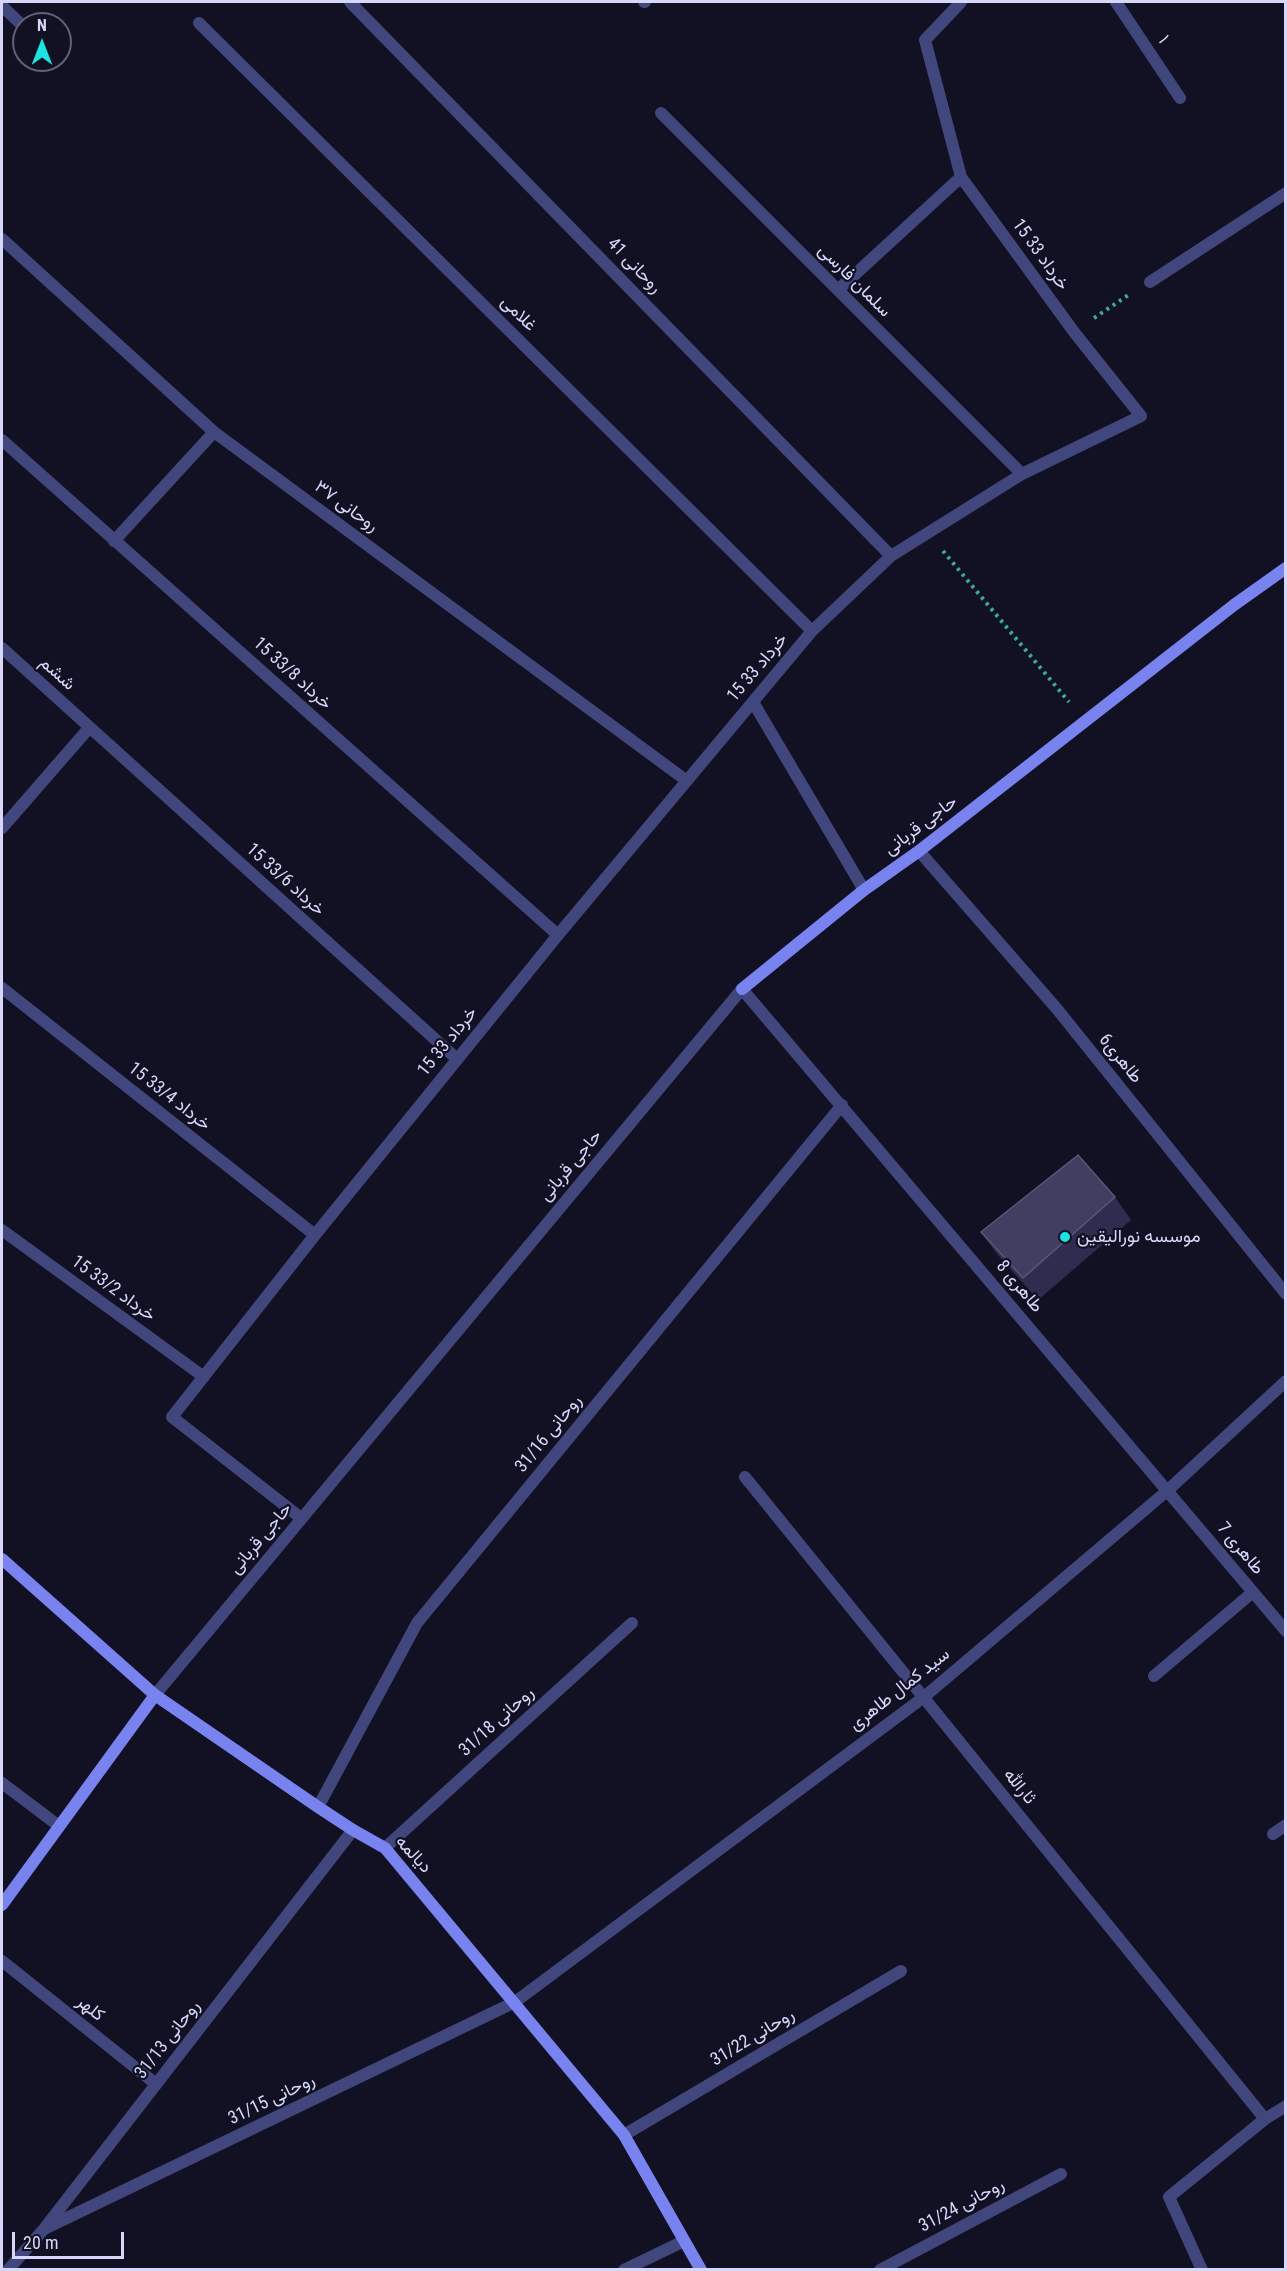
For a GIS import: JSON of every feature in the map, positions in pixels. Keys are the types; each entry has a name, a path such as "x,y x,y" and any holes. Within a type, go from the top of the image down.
{"main road":[{"name":"حاجی قربانی","path":"742,988 864,890 919,851 1234,604 1286,568"},
{"name":"دیالمه","path":"2,1559 155,1695 318,1807 385,1848 624,2135 701,2270"},
{"name":"حاجی قربانی","path":"2,1905 155,1695"}],"street":[{"name":"روحانی 41","path":"350,2 891,556"},
{"name":"15 خرداد 33","path":"301,1518 172,1417 315,1234 457,1059 812,631 891,556 1022,474 1141,416 1074,332 961,177 925,40 961,2"},
{"name":"۱","path":"1116,2 1180,98"},
{"name":"غلامی","path":"199,23 812,631"},
{"name":"سلمان فارسی","path":"661,112 1022,474"},
{"path":"838,290 961,177"},
{"path":"1150,282 1286,194"},
{"name":"روحانی ۳۷","path":"2,239 214,432 687,781"},
{"path":"114,541 214,432"},
{"name":"15 خرداد 33/8","path":"2,440 558,935"},
{"name":"ششم","path":"2,648 89,728"},
{"path":"753,702 864,890"},
{"path":"2,828 89,728"},
{"name":"15 خرداد 33/6","path":"89,728 457,1059"},
{"name":"طاهری6","path":"919,851 1057,1009 1286,1294"},
{"name":"15 خرداد 33/4","path":"2,988 315,1234"},
{"name":"طاهری 8","path":"742,988 1167,1491"},
{"name":"حاجی قربانی","path":"155,1695 742,988"},
{"name":"روحانی 31/16","path":"318,1807 417,1623 843,1105"},
{"name":"15 خرداد 33/2","path":"2,1230 204,1377"},
{"name":"سید کمال طاهری","path":"515,2002 924,1697 1167,1491 1286,1381"},
{"name":"ثارالله","path":"745,1478 1265,2119"},
{"name":"طاهری 7","path":"1167,1491 1286,1631"},
{"path":"1154,1676 1253,1592"},
{"name":"روحانی 31/18","path":"385,1848 632,1623"},
{"path":"2,1784 59,1826"},
{"path":"1273,1834 1286,1825"},
{"name":"روحانی 31/13","path":"9,2270 44,2229 353,1830"},
{"name":"کلهر","path":"2,1961 156,2084"},
{"name":"روحانی 31/22","path":"624,2135 900,1971"},
{"name":"روحانی 31/15","path":"44,2229 515,2002"},
{"path":"1202,2270 1168,2198 1265,2119 1286,2106"},
{"name":"روحانی 31/24","path":"880,2270 1061,2175"},
{"path":"624,2270 684,2241"}],"path":[{"path":"1074,332 1150,282"},
{"path":"928,533 1085,721"}],"building":[{"path":"1078,1155 1115,1197 1023,1278 981,1232"}],"place":[{"name":"موسسه نورالیقین","path":"1065,1237"}]}
